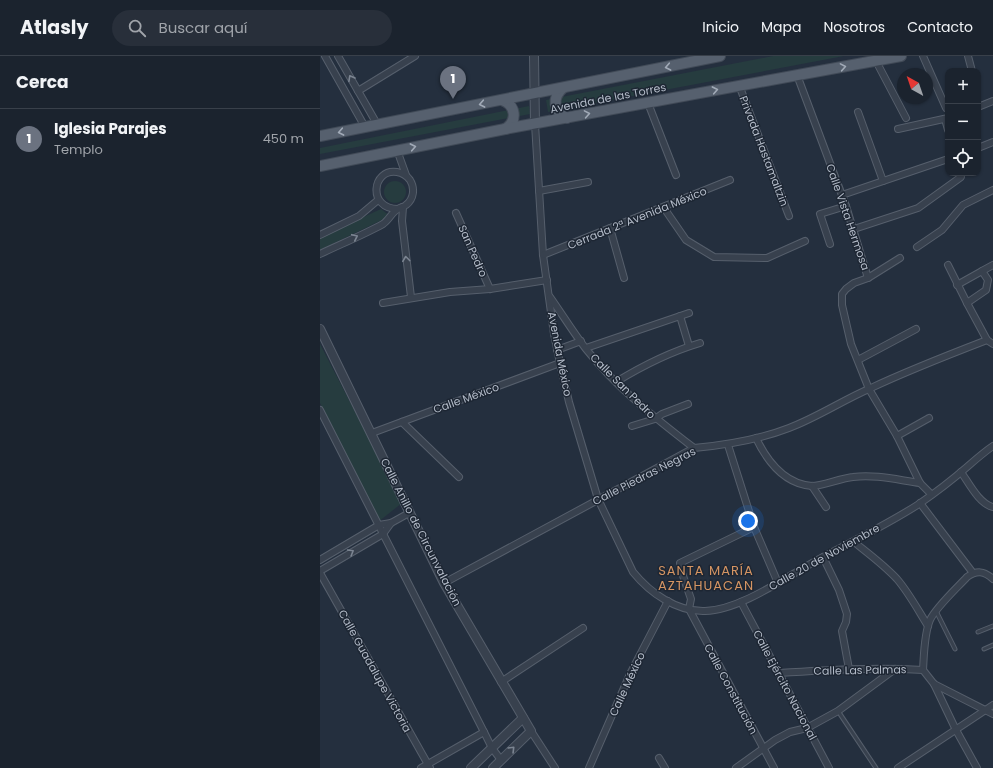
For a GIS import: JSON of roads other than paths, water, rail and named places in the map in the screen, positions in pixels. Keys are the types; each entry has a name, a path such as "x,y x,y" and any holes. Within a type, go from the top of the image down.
{"main road":[{"name":"Avenida de las Torres","path":"320,136 563,88 696,58 720,56"},
{"name":"Avenida de las Torres","path":"320,166 505,129 901,56"},
{"path":"563,88 556,96 555,103 560,114 567,118"},
{"path":"502,100 511,106 514,114 513,121 505,129"}],"street":[{"path":"325,56 365,127"},
{"path":"338,56 377,124"},
{"path":"358,91 415,56"},
{"name":"Avenida México","path":"534,56 535,124 543,255 557,350 570,402 598,499 633,572 652,592 668,601 689,609"},
{"path":"923,56 945,106"},
{"path":"968,56 971,68"},
{"path":"876,61 906,118"},
{"name":"Calle Vista Hermosa","path":"797,75 846,206 868,278 854,283 842,294 842,305 851,344 869,389 897,436 920,483 932,494"},
{"name":"Privada Hastamaltzin","path":"739,85 789,216"},
{"path":"981,106 993,101"},
{"path":"648,103 676,175"},
{"path":"858,112 883,181"},
{"path":"898,128 945,118"},
{"path":"981,147 993,142"},
{"path":"320,254 385,223 400,208 409,202 413,194 411,182 406,176 397,150"},
{"path":"842,196 945,160"},
{"path":"400,208 387,207 378,200 376,189 380,179 385,175 395,172 406,176"},
{"path":"854,229 918,208 960,176"},
{"name":"Cerrada 2ª Avenida México","path":"543,255 664,208 730,180"},
{"path":"539,191 588,182"},
{"path":"917,247 942,230 963,204 993,190"},
{"path":"320,235 359,216 378,200"},
{"path":"830,244 820,214 846,206"},
{"path":"400,208 411,298"},
{"path":"664,208 686,240 714,257 767,258 805,241"},
{"name":"San Pedro","path":"456,213 490,289"},
{"path":"610,228 624,278"},
{"path":"868,278 900,258"},
{"path":"948,265 957,285 987,340 993,344"},
{"path":"957,285 993,265"},
{"path":"967,303 986,290 988,280 982,271"},
{"path":"383,302 450,292 490,289 547,280"},
{"name":"Calle San Pedro","path":"549,295 586,348 616,382 655,419 694,448"},
{"path":"586,348 689,313"},
{"path":"680,316 689,346"},
{"name":"Calle Anillo de Circunvalación","path":"320,329 444,583 531,731"},
{"path":"858,360 916,329"},
{"name":"Calle Piedras Negras","path":"444,583 694,448 728,445 788,428 920,365 987,340"},
{"path":"557,350 581,341"},
{"path":"616,382 636,369 689,346 700,343"},
{"name":"Calle México","path":"372,433 560,363"},
{"path":"632,426 655,419 662,414 688,404"},
{"path":"320,410 492,748 501,760"},
{"path":"897,436 929,418"},
{"path":"402,422 458,477"},
{"path":"756,438 769,460 778,470 788,478 812,486 853,477 870,476 920,483"},
{"path":"728,445 754,527 778,583"},
{"name":"Calle 20 de Noviembre","path":"689,609 704,611 716,610 741,602 778,583 823,557 854,542 920,503 993,446"},
{"path":"961,472 986,505 993,507"},
{"path":"812,486 826,507"},
{"path":"920,503 973,573"},
{"path":"320,560 379,525 391,523 409,513"},
{"path":"320,572 383,534 391,523"},
{"path":"689,609 691,599 680,563 754,527"},
{"path":"854,542 886,567 898,580 928,626"},
{"path":"823,557 839,590 847,614 846,622 842,631 849,669"},
{"name":"Calle Guadalupe Victoria","path":"320,572 429,766"},
{"path":"923,670 928,626 936,611 973,573 981,572 991,575"},
{"name":"Calle México","path":"589,768 630,674 668,601"},
{"name":"Calle Ejército Nacional","path":"741,602 829,768"},
{"name":"Calle Constitución","path":"689,609 774,768"},
{"path":"501,682 583,628"},
{"path":"736,768 790,732 807,728 838,711 895,668"},
{"name":"Calle Las Palmas","path":"779,673 895,668 923,670 934,684 956,730 977,768"},
{"name":"Calle Las Palmas","path":"934,684 993,714"},
{"path":"898,768 993,705"},
{"path":"471,768 523,718"},
{"path":"493,768 531,731 555,768"},
{"path":"421,768 429,766 484,732"},
{"path":"659,758 666,768"}],"lane":[{"path":"936,611 955,649"},
{"path":"978,632 993,626"},
{"path":"984,649 993,645"},
{"path":"838,711 876,768"}],"place":[{"name":"Iglesia Parajes","path":"453,99"}],"district":[{"name":"SANTA MARÍA AZTAHUACAN","path":"706,578"}]}
